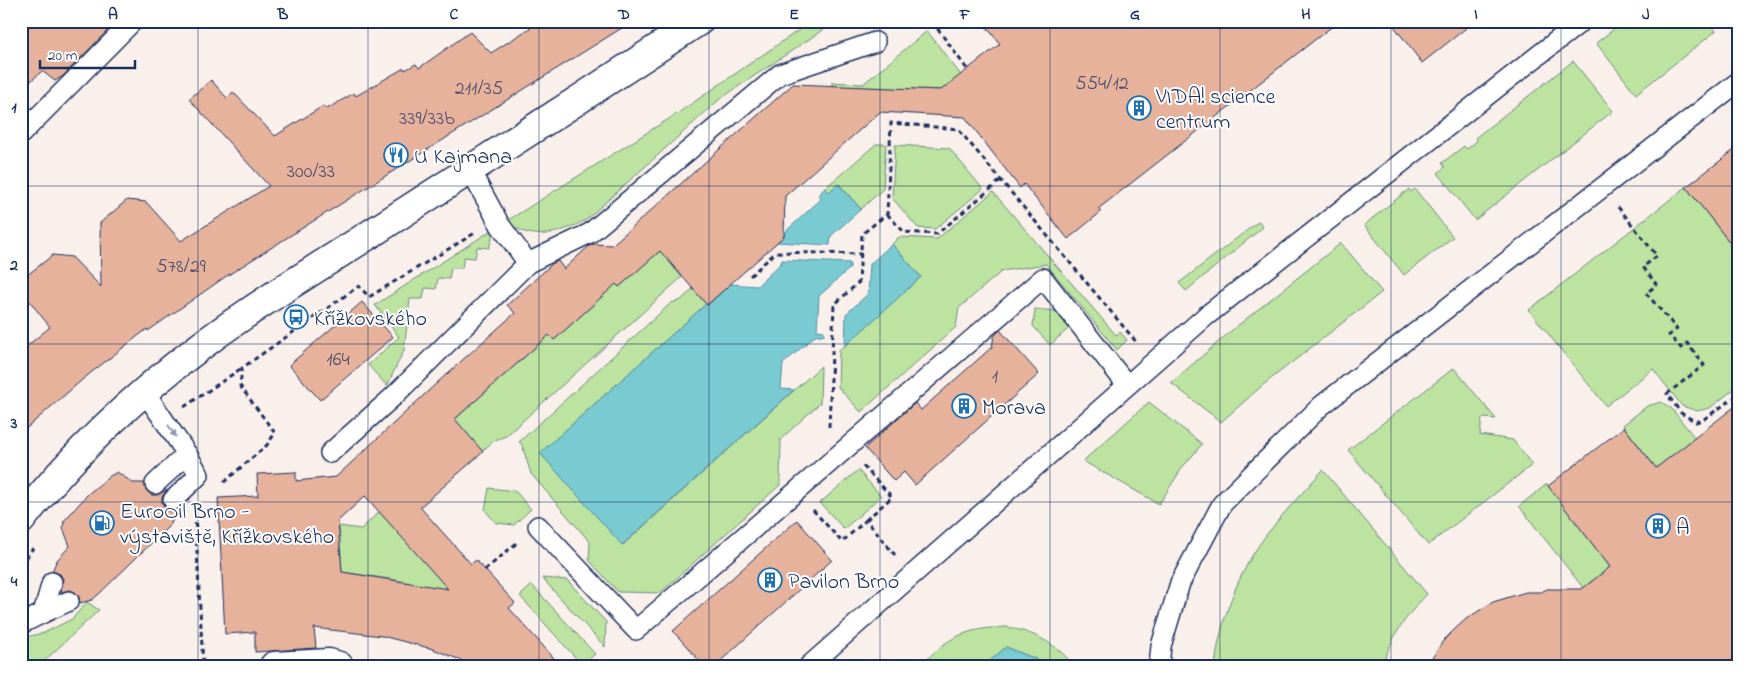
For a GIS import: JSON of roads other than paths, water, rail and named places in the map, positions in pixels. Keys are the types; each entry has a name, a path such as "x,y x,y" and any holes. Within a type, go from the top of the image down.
{"street":[{"path":"21,520 86,447 144,391 209,340 699,21"},
{"path":"274,666 329,663 339,666"}],"lane":[{"path":"21,134 133,21"},
{"path":"809,666 1206,316 1582,21"},
{"path":"330,453 394,396 528,263 590,233 780,74 875,42"},
{"path":"1159,666 1161,646 1180,583 1222,504 1321,406 1738,82"},
{"path":"470,170 497,220 528,263"},
{"path":"538,526 636,630 1043,278 1127,385"},
{"path":"144,391 165,420 199,475 173,500"},
{"path":"155,484 187,454"},
{"path":"43,613 52,582"},
{"path":"21,624 69,601"}],"water":[{"path":"838,184 861,209 831,236 830,245 776,242 821,199 818,195 825,188 829,192"},
{"path":"892,244 921,277 845,346 846,314 868,294 870,264"},
{"path":"782,260 850,263 850,268 819,296 817,330 824,331 824,335 816,335 783,364 781,389 794,390 622,545 540,453 730,284 757,286"},
{"path":"1006,647 1036,659 1037,666 984,666"}],"place":[{"name":"VIDA! science centrum","path":"1139,108"},
{"name":"U Kajmana","path":"396,155"},
{"name":"Křížkovského","path":"296,317"},
{"name":"Morava","path":"964,406"},
{"name":"EuroOil Brno - výstaviště, Křížkovského","path":"102,523"},
{"name":"A","path":"1658,526"},
{"name":"Pavilon Brno","path":"770,580"}]}
